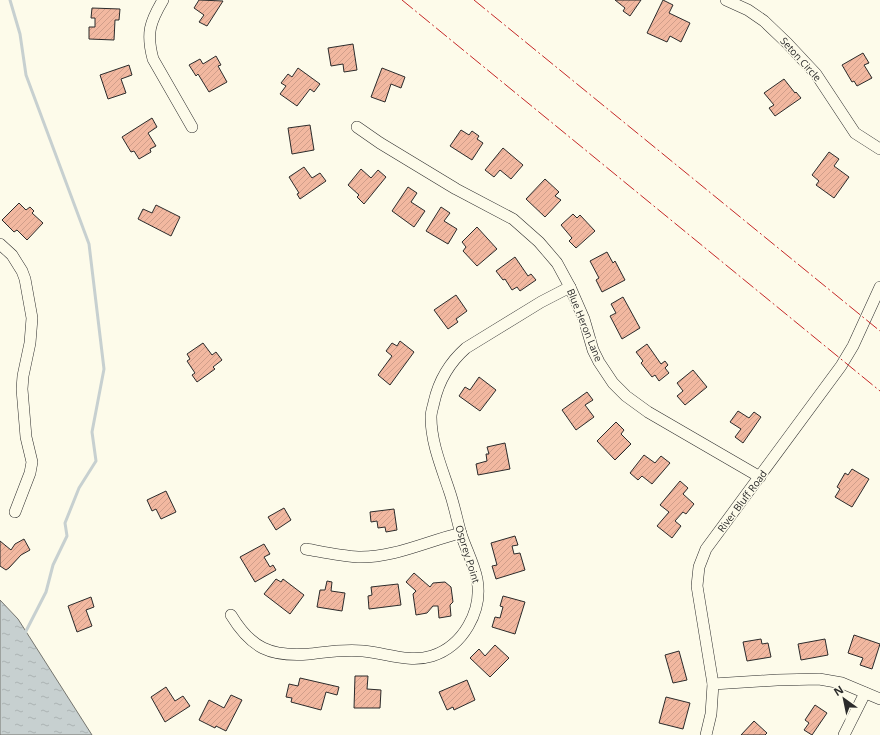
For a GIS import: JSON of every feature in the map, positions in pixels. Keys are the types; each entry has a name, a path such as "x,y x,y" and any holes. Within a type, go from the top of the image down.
{"street":[{"path":"164,0 154,15 151,24 151,51 153,59 192,127"},
{"name":"Seton Circle","path":"726,0 748,10 764,21 787,43 816,74 855,133 880,149"},
{"name":"Blue Heron Lane","path":"358,127 380,143 456,188 513,219 548,252 560,269 570,287 584,319 593,350 613,383 626,396 648,412 760,477"},
{"path":"0,244 12,255 22,271 25,279 32,318 30,343 23,376 22,390 26,437 32,462 30,473 15,512"},
{"name":"Osprey Point","path":"231,615 239,629 247,638 262,648 281,654 290,655 349,650 414,658 431,656 447,648 461,636 472,619 477,605 478,591 476,572 461,533 438,458 432,432 431,415 436,394 441,380 451,364 466,348 541,302 570,287"},
{"name":"River Bluff Road","path":"706,735 711,714 713,684 697,596 697,577 699,567 706,550 841,366 856,339 880,287"},
{"path":"306,549 342,555 369,556 404,550 461,533"},
{"path":"713,684 819,679 842,683 880,699"},
{"path":"844,735 865,693"}],"water":[{"path":"0,600 18,619 92,735 0,735"}],"building":[{"path":"199,0 223,1 207,26 199,22 204,15 194,8"},
{"path":"615,0 641,0 630,16 623,11 625,8"},
{"path":"663,0 673,5 669,13 690,23 681,42 670,36 667,42 647,33"},
{"path":"92,8 120,9 119,20 115,20 114,40 89,39 89,27 95,27 95,18 91,18"},
{"path":"353,44 357,70 344,72 343,64 331,66 328,48"},
{"path":"863,53 869,63 864,65 872,78 857,86 854,81 852,82 842,65"},
{"path":"216,56 221,65 218,66 227,82 209,92 198,74 196,76 189,65 200,59 203,64"},
{"path":"129,65 132,75 121,79 126,93 108,99 100,75"},
{"path":"298,68 320,84 314,92 310,89 297,106 280,94 286,86 281,83 288,74 292,77"},
{"path":"382,68 405,77 401,88 391,84 385,102 371,97"},
{"path":"784,79 801,98 775,116 769,108 774,105 764,93"},
{"path":"152,118 157,127 148,133 156,146 150,149 151,152 139,159 134,151 131,152 122,137"},
{"path":"310,125 314,150 292,154 288,128"},
{"path":"461,130 469,135 472,131 479,136 477,139 483,143 472,160 450,146"},
{"path":"503,148 523,165 511,179 500,170 494,177 485,170"},
{"path":"829,152 839,159 834,166 849,177 834,198 816,185 819,181 812,175"},
{"path":"304,167 312,178 320,173 326,181 300,199 297,194 299,193 289,177"},
{"path":"361,169 371,178 378,170 386,177 364,204 357,197 359,195 348,185"},
{"path":"545,179 559,192 555,196 561,200 545,217 526,199"},
{"path":"408,187 417,193 411,202 425,211 414,227 392,211"},
{"path":"19,203 26,210 30,207 34,211 32,213 43,223 27,240 17,230 14,232 2,220"},
{"path":"156,205 180,217 171,236 138,219 143,209 152,213"},
{"path":"441,207 450,213 444,221 457,229 448,244 426,231"},
{"path":"573,214 577,218 580,215 595,231 576,248 569,241 572,238 561,225"},
{"path":"477,227 497,249 477,266 463,251 466,247 462,242"},
{"path":"607,252 613,263 615,261 625,280 602,292 596,280 599,278 590,261"},
{"path":"515,257 528,276 531,274 536,280 520,291 517,287 512,290 505,279 503,280 496,271"},
{"path":"456,295 467,311 456,319 458,322 448,329 434,310"},
{"path":"623,297 640,328 622,339 610,316 616,313 611,304"},
{"path":"400,341 414,352 390,385 378,375 392,356 386,351 392,343 397,346"},
{"path":"203,343 212,355 216,352 222,360 213,367 215,369 197,382 192,375 195,373 187,361 190,359 187,354"},
{"path":"647,344 661,364 665,361 668,365 665,368 669,373 659,381 655,375 652,377 641,363 643,361 636,352"},
{"path":"693,370 707,387 685,405 677,396 683,391 677,383"},
{"path":"479,377 496,390 480,411 459,396 465,387 470,390"},
{"path":"587,392 593,400 585,405 594,417 576,430 562,410"},
{"path":"738,411 749,418 754,412 761,417 743,443 735,437 741,429 730,422"},
{"path":"616,422 624,430 621,434 631,444 615,460 597,441"},
{"path":"505,443 510,469 478,475 476,464 487,461 486,454 489,454 487,447"},
{"path":"644,455 655,463 661,456 670,463 652,484 642,476 638,480 630,473"},
{"path":"852,469 869,479 852,507 835,497 840,489 837,487 845,473 848,475"},
{"path":"680,481 688,488 683,494 694,504 686,514 683,512 675,521 681,526 672,538 657,526 669,512 660,505"},
{"path":"166,491 176,512 161,519 156,509 152,511 147,500"},
{"path":"284,508 291,520 276,530 268,517"},
{"path":"394,509 397,530 386,532 385,527 378,528 377,521 371,522 370,512"},
{"path":"515,536 518,545 512,546 514,554 520,553 525,570 496,579 492,566 497,565 491,543"},
{"path":"24,539 30,550 21,555 6,570 0,566 0,541 11,550 15,544"},
{"path":"264,544 270,554 264,557 270,567 273,565 276,570 255,582 240,557"},
{"path":"414,573 430,587 433,583 445,582 451,587 453,602 450,605 451,616 439,618 438,606 433,606 427,613 416,615 413,594 416,591 406,582"},
{"path":"276,579 281,582 283,579 304,595 290,614 264,594"},
{"path":"327,581 332,582 331,591 345,593 342,611 317,607 320,590 325,590"},
{"path":"398,584 401,605 369,609 368,596 372,595 371,587"},
{"path":"503,596 525,602 515,634 492,627 495,617 500,618 503,607 500,606"},
{"path":"91,597 94,607 86,610 92,626 77,632 68,606"},
{"path":"854,635 880,644 872,669 860,665 863,658 848,653"},
{"path":"761,639 762,644 768,643 771,657 747,661 743,642"},
{"path":"825,639 828,655 801,660 798,644"},
{"path":"495,645 509,658 490,677 470,658 479,649 485,656"},
{"path":"679,651 687,680 673,683 665,655"},
{"path":"355,676 368,676 367,689 381,690 380,708 354,708"},
{"path":"300,678 339,687 337,695 326,692 321,710 291,702 292,698 286,697 289,684 298,686"},
{"path":"467,680 475,700 454,710 453,707 447,710 439,692"},
{"path":"166,687 175,701 183,696 190,706 165,722 151,697"},
{"path":"231,695 242,700 226,731 216,726 215,728 199,720 209,700 224,708"},
{"path":"666,697 690,703 683,729 659,723"},
{"path":"815,705 827,713 812,735 804,730 809,723 805,720"},
{"path":"754,721 767,733 765,735 741,735"}],"waterway":[{"path":"10,0 20,34 26,75 89,244 104,369 92,432 96,461 79,488 65,523 67,536 53,565 46,592 25,633"}],"power":[{"path":"402,0 880,391"},
{"path":"474,0 880,331"}]}
